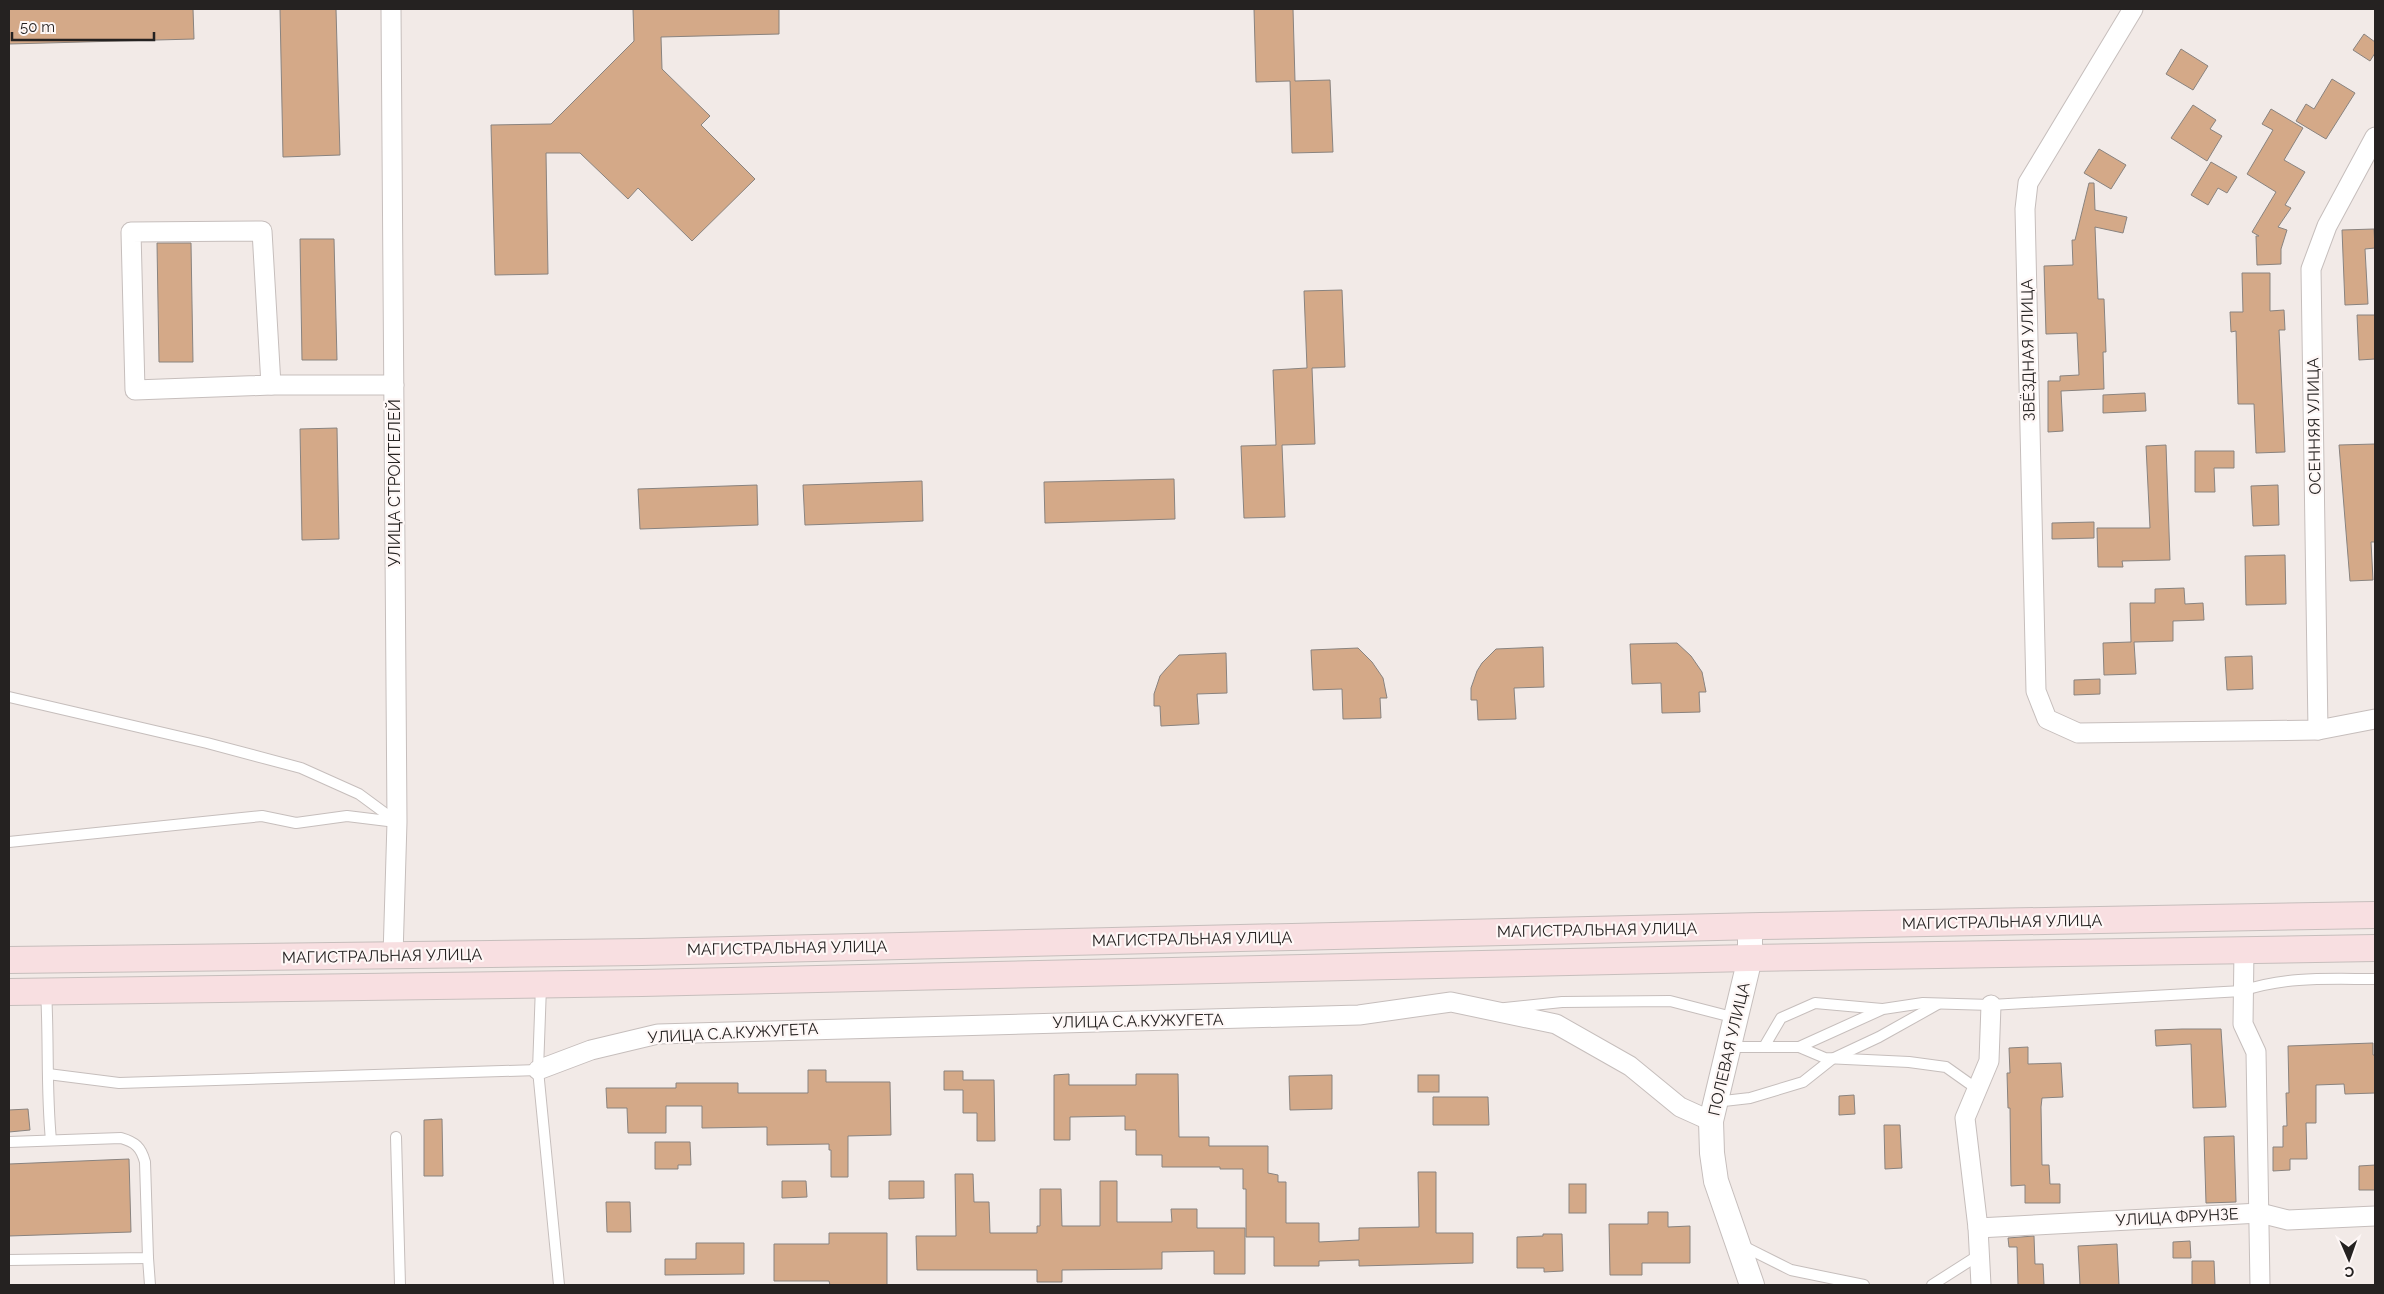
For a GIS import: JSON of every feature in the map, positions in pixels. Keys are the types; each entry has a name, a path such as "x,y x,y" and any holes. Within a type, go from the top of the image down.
{"main road":[{"name":"МАГИСТРАЛЬНАЯ УЛИЦА","path":"9,960 393,956 1750,926 2375,915"},
{"name":"МАГИСТРАЛЬНАЯ УЛИЦА","path":"9,992 541,985 1750,958 2375,948"},
{"path":"46,959 46,991"}],"street":[{"name":"УЛИЦА СТРОИТЕЛЕЙ","path":"390,9 397,822 393,956"},
{"name":"ЗВЁЗДНАЯ УЛИЦА","path":"2133,9 2028,183 2025,219 2036,692 2047,719 2078,733 2318,730"},
{"name":"ОСЕННЯЯ УЛИЦА","path":"2318,730 2311,269 2327,226 2375,137"},
{"path":"271,385 262,231 131,232 135,390 271,385 394,385"},
{"path":"2318,730 2375,719"},
{"name":"ПОЛЕВАЯ УЛИЦА","path":"1750,926 1750,958 1713,1112 1712,1154 1716,1181 1752,1285"},
{"path":"2244,950 2243,1024 2256,1052 2260,1285"},
{"name":"УЛИЦА С.А.КУЖУГЕТА","path":"538,1070 592,1050 658,1034 860,1027 1359,1015 1451,1002 1556,1024 1630,1066 1680,1106 1713,1112"},
{"path":"1981,1285 1978,1228 1966,1118 1989,1061 1990,1005"},
{"name":"УЛИЦА ФРУНЗЕ","path":"1978,1228 2260,1212 2288,1220 2375,1216"}],"lane":[{"path":"9,696 207,743 301,768 359,794 397,822"},
{"path":"9,842 262,816 296,822 347,816 397,822"},
{"path":"1764,1047 1781,1018 1815,1003 1883,1009 1923,1003 1990,1005 2242,991 2266,983 2290,979 2375,979"},
{"path":"541,985 538,1070 559,1285"},
{"path":"46,991 47,1106 51,1140"},
{"path":"1488,1010 1562,1002 1670,1001 1736,1019"},
{"path":"1713,1112 1802,1082 1832,1059 1879,1037 1939,1003"},
{"path":"1799,1047 1883,1009"},
{"path":"1729,1047 1799,1047 1832,1059 1909,1062 1946,1067 1977,1088"},
{"path":"48,1074 118,1082 538,1070"},
{"path":"396,1137 399,1285"},
{"path":"9,1142 121,1138 133,1141 142,1150 145,1162 150,1285"},
{"path":"1736,1242 1790,1270 1864,1285"},
{"path":"1932,1285 1979,1255"},
{"path":"9,1260 148,1258"}],"building":[{"path":"9,9 193,9 194,39 9,44"},
{"path":"280,9 336,9 340,155 283,157"},
{"path":"633,9 779,9 779,34 661,37 662,69 710,116 701,125 755,179 692,241 638,188 628,199 580,153 546,153 548,274 495,275 491,125 551,124 634,41"},
{"path":"1254,9 1293,9 1295,81 1330,80 1333,152 1292,153 1290,81 1256,82"},
{"path":"2364,34 2375,42 2375,53 2370,61 2353,50"},
{"path":"2181,49 2208,66 2193,90 2166,74"},
{"path":"2332,79 2355,93 2326,139 2296,121 2306,104 2314,109"},
{"path":"2193,105 2216,120 2210,129 2222,136 2207,161 2171,138"},
{"path":"2271,109 2303,128 2284,160 2305,172 2285,205 2291,208 2278,227 2287,230 2281,249 2281,264 2257,265 2256,236 2259,236 2252,232 2276,192 2247,174 2273,130 2262,124"},
{"path":"2099,149 2126,165 2111,189 2084,173"},
{"path":"2211,162 2237,177 2227,193 2218,188 2208,205 2191,195"},
{"path":"2089,183 2094,183 2095,210 2127,217 2123,233 2095,227 2098,299 2104,299 2106,352 2103,352 2104,389 2061,391 2063,431 2048,432 2048,381 2060,381 2060,376 2079,375 2077,333 2046,334 2044,266 2073,265 2072,240 2075,240"},
{"path":"2374,229 2375,248 2365,249 2368,304 2345,305 2342,230"},
{"path":"300,239 334,239 337,360 302,360"},
{"path":"157,243 191,243 193,362 159,362"},
{"path":"2242,273 2270,273 2270,311 2284,310 2285,330 2279,330 2285,452 2256,453 2254,404 2238,404 2236,331 2231,332 2230,312 2243,312"},
{"path":"1342,290 1345,367 1312,368 1315,444 1282,445 1285,517 1244,518 1241,446 1276,445 1273,370 1307,368 1304,291"},
{"path":"2357,315 2375,315 2375,359 2359,360"},
{"path":"2145,393 2146,411 2103,413 2103,395"},
{"path":"337,428 339,539 302,540 300,429"},
{"path":"2375,444 2375,542 2371,542 2373,580 2350,581 2339,445"},
{"path":"2166,445 2170,560 2122,561 2123,567 2098,567 2097,528 2150,528 2146,446"},
{"path":"2195,451 2234,451 2234,468 2214,468 2215,492 2195,492"},
{"path":"1174,479 1175,519 1045,523 1044,482"},
{"path":"922,481 923,521 805,525 803,485"},
{"path":"757,485 758,525 640,529 638,489"},
{"path":"2278,485 2279,525 2253,526 2251,486"},
{"path":"2094,522 2094,538 2052,539 2052,523"},
{"path":"2285,555 2286,604 2246,605 2245,556"},
{"path":"2184,588 2185,604 2203,603 2204,620 2173,621 2173,641 2134,642 2136,674 2104,675 2103,643 2131,642 2130,603 2155,603 2155,589"},
{"path":"1677,643 1691,656 1702,672 1706,692 1699,692 1700,712 1662,713 1661,683 1632,684 1630,644"},
{"path":"1543,647 1544,687 1514,688 1516,719 1478,720 1477,700 1471,700 1471,688 1482,663 1496,649"},
{"path":"1358,648 1372,662 1383,678 1387,698 1380,698 1381,718 1343,719 1342,689 1313,690 1311,650"},
{"path":"1226,653 1227,693 1197,694 1199,724 1161,726 1160,706 1154,706 1154,694 1160,676 1166,669 1179,655"},
{"path":"2252,656 2253,689 2227,690 2225,657"},
{"path":"2100,679 2100,694 2074,695 2074,680"},
{"path":"2221,1029 2226,1107 2193,1108 2191,1044 2156,1046 2155,1030"},
{"path":"2373,1043 2373,1055 2375,1055 2375,1093 2345,1094 2344,1084 2316,1085 2316,1123 2306,1123 2307,1159 2290,1159 2290,1170 2273,1171 2273,1147 2283,1147 2283,1126 2287,1126 2286,1093 2289,1093 2288,1046"},
{"path":"2028,1047 2028,1064 2061,1063 2063,1097 2042,1098 2041,1107 2042,1165 2049,1165 2050,1184 2060,1184 2060,1203 2025,1203 2025,1185 2011,1186 2010,1108 2008,1108 2007,1073 2010,1073 2009,1048"},
{"path":"808,1070 826,1070 826,1082 890,1082 891,1135 848,1136 848,1177 831,1177 831,1150 829,1150 829,1144 767,1145 767,1127 702,1128 702,1106 666,1106 666,1133 628,1133 627,1108 607,1108 606,1088 676,1088 676,1083 738,1083 738,1093 808,1093"},
{"path":"944,1071 963,1071 963,1080 994,1080 995,1141 977,1141 977,1113 963,1113 963,1090 944,1090"},
{"path":"1069,1074 1069,1085 1136,1085 1136,1074 1178,1074 1179,1137 1209,1137 1209,1146 1268,1146 1268,1173 1278,1175 1278,1182 1286,1182 1286,1223 1319,1223 1319,1242 1359,1240 1359,1228 1419,1227 1418,1172 1436,1172 1436,1233 1473,1233 1473,1263 1359,1266 1359,1260 1319,1261 1319,1266 1274,1266 1274,1237 1246,1237 1246,1189 1243,1189 1243,1169 1162,1167 1162,1155 1136,1155 1136,1130 1125,1130 1125,1116 1070,1117 1070,1140 1054,1140 1054,1075"},
{"path":"1332,1075 1332,1109 1290,1110 1289,1076"},
{"path":"1418,1075 1439,1075 1439,1092 1418,1092"},
{"path":"1854,1095 1855,1114 1839,1115 1839,1096"},
{"path":"1433,1097 1488,1097 1489,1125 1433,1125"},
{"path":"28,1109 30,1130 9,1132 9,1110"},
{"path":"442,1119 443,1176 424,1176 424,1120"},
{"path":"1884,1125 1900,1125 1902,1168 1885,1169"},
{"path":"2234,1136 2236,1202 2206,1203 2204,1137"},
{"path":"655,1142 690,1142 691,1165 678,1165 678,1169 655,1169"},
{"path":"129,1159 131,1232 9,1236 9,1164"},
{"path":"2375,1165 2375,1190 2359,1190 2359,1166"},
{"path":"955,1174 973,1174 974,1202 989,1202 990,1233 1037,1233 1037,1226 1040,1226 1040,1189 1061,1189 1062,1226 1100,1226 1100,1181 1117,1181 1117,1222 1172,1222 1171,1209 1197,1209 1197,1228 1245,1228 1245,1274 1214,1274 1214,1251 1162,1252 1162,1269 1062,1270 1062,1282 1037,1282 1037,1270 917,1270 916,1236 956,1236"},
{"path":"782,1181 806,1181 807,1197 782,1198"},
{"path":"889,1181 924,1181 924,1198 889,1199"},
{"path":"1569,1184 1586,1184 1586,1213 1569,1213"},
{"path":"606,1202 630,1202 631,1232 607,1232"},
{"path":"1648,1212 1668,1212 1668,1227 1690,1226 1690,1263 1642,1263 1642,1275 1610,1275 1609,1224 1648,1224"},
{"path":"829,1233 887,1233 887,1285 830,1285 829,1281 774,1281 774,1244 829,1244"},
{"path":"1543,1234 1562,1234 1563,1271 1544,1272 1544,1268 1517,1268 1517,1237 1543,1236"},
{"path":"2034,1236 2035,1264 2043,1264 2044,1285 2018,1285 2017,1247 2009,1247 2008,1238"},
{"path":"2190,1241 2191,1258 2173,1258 2173,1242"},
{"path":"696,1243 744,1243 744,1274 665,1275 665,1259 696,1259"},
{"path":"2117,1244 2119,1285 2080,1285 2078,1246"},
{"path":"2192,1261 2214,1261 2215,1285 2192,1285"}]}
